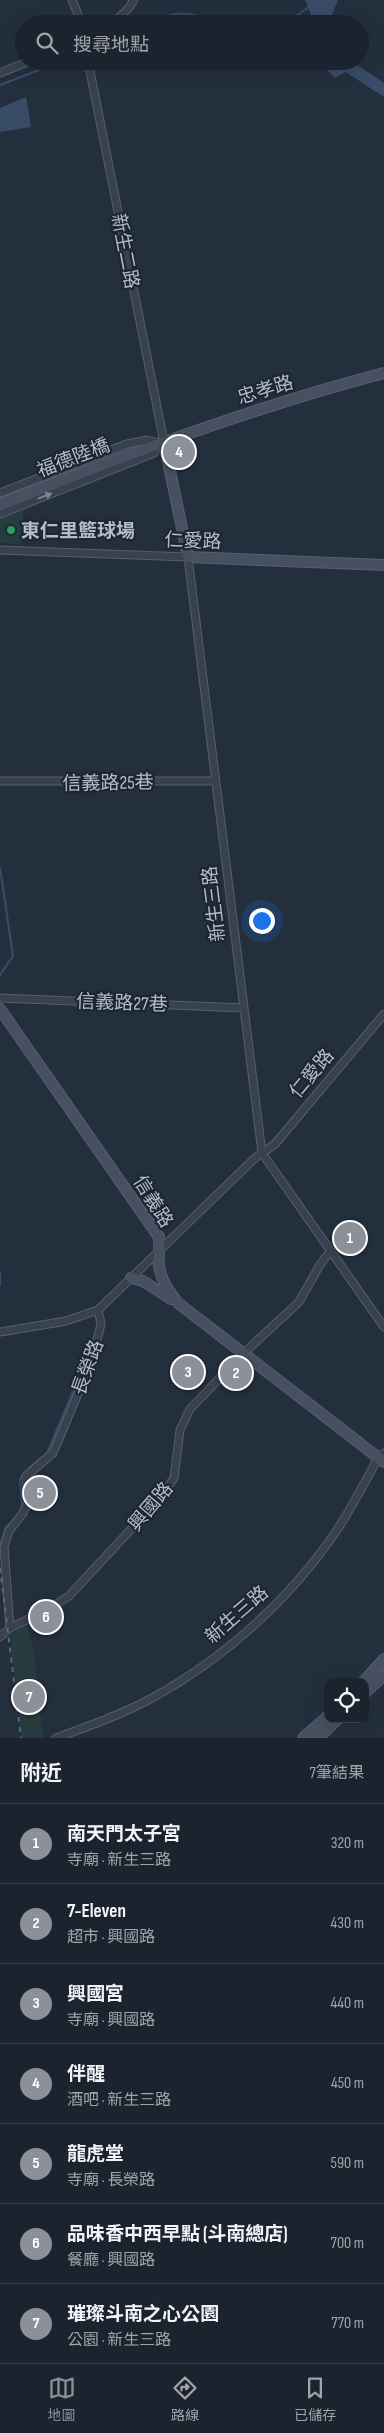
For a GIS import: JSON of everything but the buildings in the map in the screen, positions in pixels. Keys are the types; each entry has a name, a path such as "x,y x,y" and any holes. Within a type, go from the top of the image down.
{"street":[{"path":"72,0 78,15"},
{"path":"122,15 134,0"},
{"path":"0,73 15,67"},
{"name":"新生二路","path":"90,70 162,442"},
{"name":"忠孝路","path":"0,493 127,444 147,440 162,442 245,414 384,373"},
{"name":"忠孝路","path":"0,514 154,453 162,442"},
{"name":"福德陸橋","path":"0,504 162,442"},
{"name":"新生三路","path":"162,442 188,557 262,1153 384,1327"},
{"name":"仁愛路","path":"0,550 384,565"},
{"name":"信義路25巷","path":"0,781 216,781"},
{"name":"信義路27巷","path":"0,998 244,1008"},
{"name":"信義路","path":"0,1009 159,1237 159,1266 161,1274 165,1284 178,1303 382,1458"},
{"name":"仁愛路","path":"262,1153 275,1144 384,1014"},
{"path":"0,1332 66,1321 98,1310 160,1248 262,1153"},
{"name":"興國路","path":"0,1637 10,1628 49,1610 69,1596 161,1497 174,1478 178,1438 185,1416 215,1381 244,1352 299,1302 321,1263 330,1252"},
{"path":"131,1278 143,1281 178,1303"},
{"name":"長榮路","path":"10,1628 4,1547 9,1531 28,1503 26,1476 52,1452 82,1384 99,1333 101,1323 98,1310"},
{"name":"新生三路","path":"56,1738 126,1710 169,1687 228,1647 268,1613 336,1530 382,1458"},
{"path":"367,1678 384,1659"},
{"path":"369,1689 384,1675"},
{"path":"303,1738 324,1720"},
{"path":"318,1738 334,1723"}],"green space":[{"name":"東仁里籃球場","path":"23,507 21,544 0,543 0,516"},
{"path":"27,1624 34,1652 43,1738 22,1738 10,1635"}],"water":[{"path":"305,0 338,0 332,15 311,15"},
{"path":"327,70 349,70 335,78"},
{"path":"26,97 31,127 0,132 0,108"}],"waterway":[{"path":"298,15 310,6"},
{"path":"170,15 194,15"},
{"path":"0,85 39,70"},
{"path":"354,70 384,90"},
{"path":"0,868 13,956 0,975"},
{"path":"0,1272 0,1285"},
{"path":"22,1508 20,1479 30,1467 47,1453 86,1361"},
{"path":"0,1545 6,1527 12,1522"}],"railway":[{"path":"0,1568 21,1738"}],"place":[{"name":"伴醒","path":"179,452"},
{"name":"東仁里籃球場","path":"11,530"},
{"name":"南天門太子宮","path":"350,1238"},
{"name":"興國宮","path":"188,1372"},
{"name":"7-Eleven","path":"236,1373"},
{"name":"龍虎堂","path":"40,1493"},
{"name":"品味香中西早點 (斗南總店)","path":"46,1617"},
{"name":"璀璨斗南之心公園","path":"29,1697"}]}
